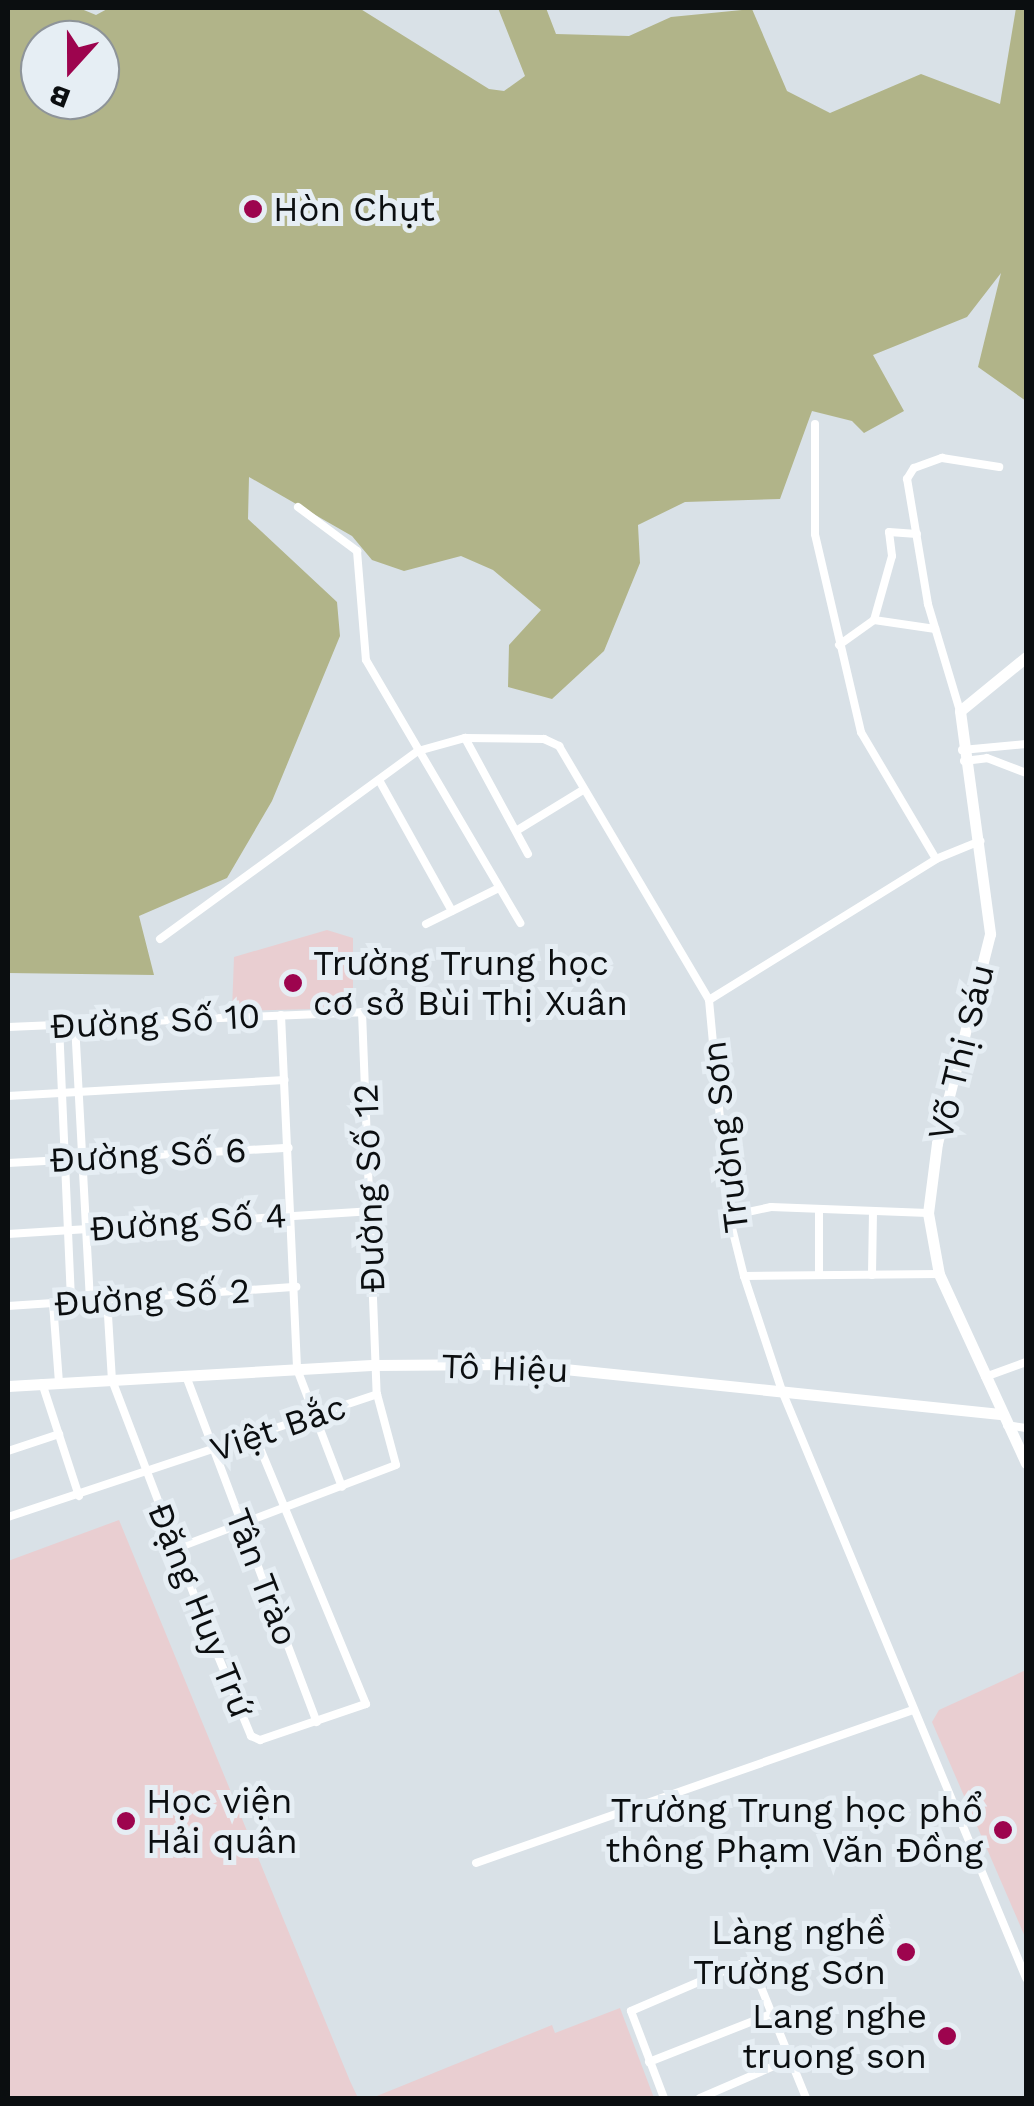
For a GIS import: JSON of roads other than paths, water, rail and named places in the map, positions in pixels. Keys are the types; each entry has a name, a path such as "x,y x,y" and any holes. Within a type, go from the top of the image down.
{"street":[{"path":"815,424 815,534 839,645 867,746 936,859"},
{"path":"999,467 956,456 914,468 908,492 935,629 960,711 1026,658"},
{"path":"298,507 357,551 363,650 520,923"},
{"path":"839,645 874,620 892,556 890,532 917,534"},
{"path":"874,620 935,629"},
{"name":"Võ Thị Sáu","path":"960,711 990,934 937,1143 928,1213 939,1274 1026,1463"},
{"path":"465,738 528,854"},
{"name":"Trường Sơn","path":"160,939 418,751 465,738 549,740 709,1000 729,1216 744,1276 782,1392 911,1711 1026,1978"},
{"path":"963,755 1026,744"},
{"path":"963,755 986,758 1026,773"},
{"path":"378,780 452,911"},
{"path":"516,832 583,790"},
{"path":"709,1000 936,859 980,841"},
{"path":"426,924 499,888"},
{"name":"Đường Số 10","path":"8,1027 362,1012"},
{"name":"Đường Số 12","path":"342,1487 396,1465 377,1394 362,1012"},
{"path":"178,1548 342,1487 298,1370 282,1015"},
{"path":"76,1024 90,1300"},
{"path":"59,1025 71,1302"},
{"path":"8,1096 285,1080"},
{"name":"Đường Số 6","path":"8,1163 289,1148"},
{"path":"729,1216 771,1207 928,1213"},
{"path":"819,1209 820,1275"},
{"name":"Đường Số 4","path":"8,1234 370,1211"},
{"path":"872,1275 873,1211"},
{"path":"744,1276 939,1274"},
{"name":"Đường Số 2","path":"8,1306 296,1288"},
{"name":"Đặng Huy Trứ","path":"106,1300 112,1380 252,1736 260,1740 364,1709 366,1701 256,1438"},
{"path":"54,1303 59,1382"},
{"path":"985,1377 1026,1362"},
{"name":"Tô Hiệu","path":"8,1386 375,1365 516,1364 1004,1419"},
{"name":"Tân Trào","path":"186,1376 317,1722"},
{"path":"42,1384 79,1496"},
{"name":"Việt Bắc","path":"8,1518 256,1438 377,1394"},
{"path":"1004,1419 1026,1428"},
{"path":"8,1451 59,1434"},
{"path":"476,1863 911,1711"},
{"path":"664,2098 631,2011 750,1960 806,2098"},
{"path":"649,2062 771,2014"},
{"path":"700,2098 712,2096 790,2058"}],"place":[{"name":"Hòn Chụt","path":"253,209"},
{"name":"Trường Trung học cơ sở Bùi Thị Xuân","path":"293,983"},
{"name":"Học viện Hải quân","path":"126,1821"},
{"name":"Trường Trung học phổ thông Phạm Văn Đồng","path":"1003,1830"},
{"name":"Làng nghề Trường Sơn","path":"906,1952"},
{"name":"Lang nghe truong son","path":"947,2036"}]}
